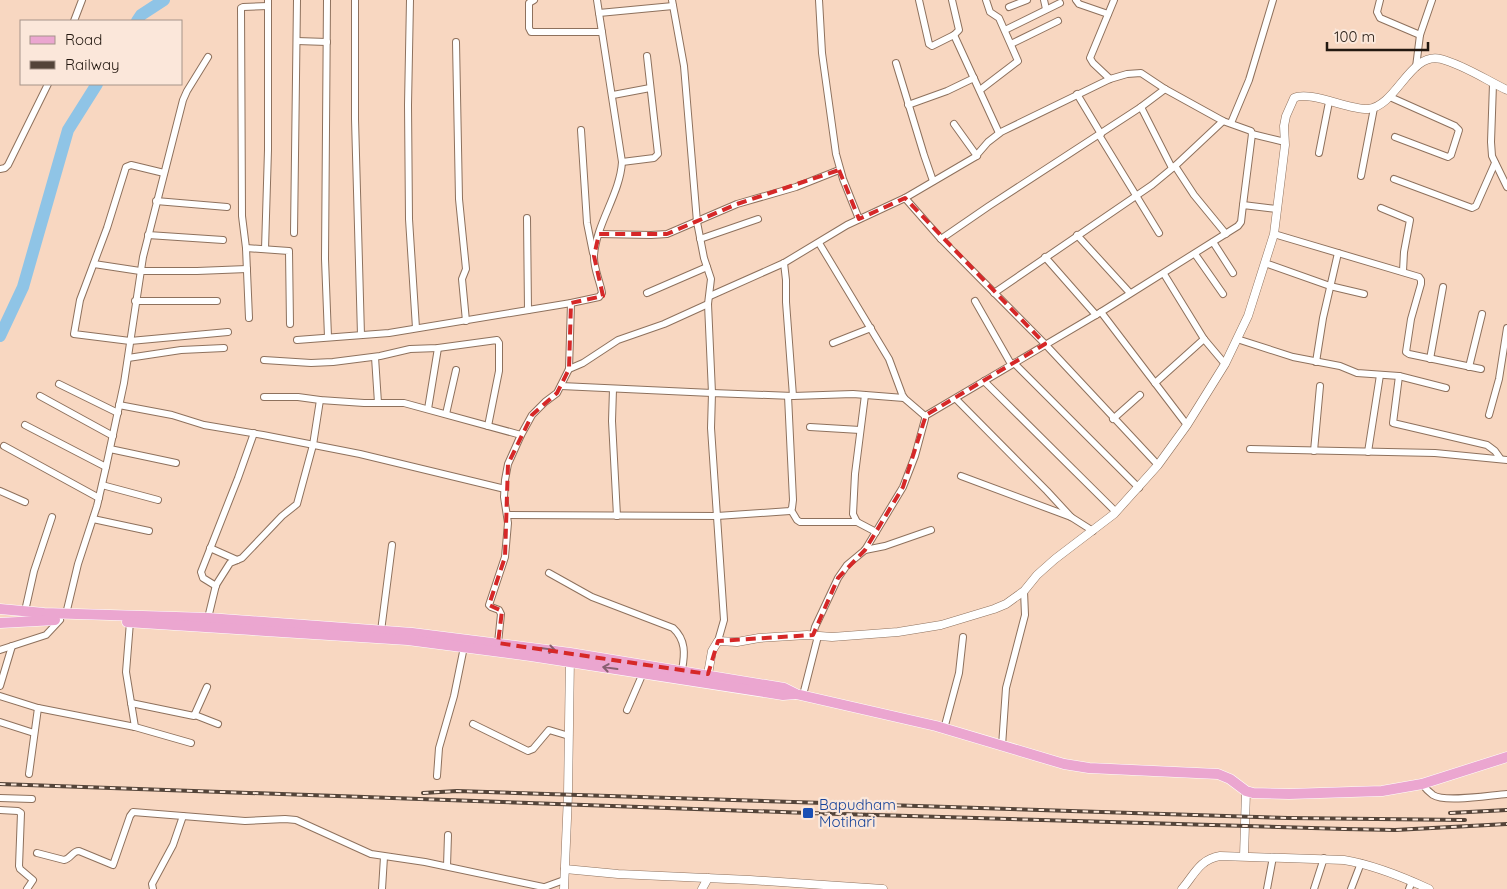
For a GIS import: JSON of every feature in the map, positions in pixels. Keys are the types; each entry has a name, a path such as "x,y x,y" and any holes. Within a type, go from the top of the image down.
{"main road":[{"path":"0,609 21,614 364,637 682,670 784,688 800,694 944,729 1064,764 1089,768 1218,774 1253,793 1289,794 1382,791 1422,784 1507,757"},
{"path":"4,616 21,614"},
{"path":"0,623 21,614"},
{"path":"63,617 208,618 381,631 498,643 643,672 783,695 800,694"}],"street":[{"path":"74,20 82,0"},
{"path":"294,233 298,41 297,0"},
{"path":"327,0 325,259 328,337"},
{"path":"355,0 355,127 361,335"},
{"path":"410,0 408,105 409,218 416,328"},
{"path":"534,0 529,3 529,28 531,32 602,32"},
{"path":"594,256 599,234 620,179 622,162 598,0"},
{"path":"819,0 824,69 839,170 860,219"},
{"path":"919,0 929,45 933,46 958,32 960,27 952,0"},
{"path":"980,90 1018,62 1018,58 998,16 990,12 986,0"},
{"path":"1044,0 1046,9"},
{"path":"1076,0 1079,4 1108,14"},
{"path":"1110,79 1090,58 1114,0"},
{"path":"1231,123 1249,80 1273,0"},
{"path":"1371,0 1380,2 1377,12 1380,18 1420,35"},
{"path":"1416,67 1420,35 1432,0"},
{"path":"1009,7 1023,1"},
{"path":"249,318 246,248 242,216 241,8 268,3 268,150 265,249"},
{"path":"599,14 672,3 684,66 697,222 711,279 708,304 712,393 711,428 724,620 718,640 712,651 708,674"},
{"path":"1005,30 1060,3"},
{"path":"1011,44 1058,21"},
{"path":"954,35 999,133"},
{"path":"298,41 327,42"},
{"path":"456,42 459,199 466,271 462,279 466,321"},
{"path":"622,162 657,156 647,56"},
{"path":"0,650 46,635 63,617 99,498 113,436 128,358 140,271 156,201 183,100 208,57"},
{"path":"718,640 737,642 759,638 832,637 898,632 941,624 1006,604 1024,591 1055,559 1116,512 1139,488 1187,424 1225,364 1248,316 1274,234 1285,142 1286,116 1294,98 1298,96 1308,97 1361,108 1374,108 1390,97 1416,67 1431,60 1440,59 1459,65 1493,84 1507,89"},
{"path":"896,63 934,181"},
{"path":"710,296 784,263 860,219 905,198 977,156 988,142 999,133 1077,94 1110,79 1127,74 1141,73 1164,89 1223,121 1249,130 1252,134 1285,142"},
{"path":"908,105 947,91 974,78"},
{"path":"1493,84 1491,142 1495,163 1507,187"},
{"path":"0,169 8,165 48,85"},
{"path":"613,94 650,88"},
{"path":"941,239 974,215 1141,107 1164,89"},
{"path":"1077,94 1160,233"},
{"path":"1390,97 1455,126 1459,130 1451,155 1448,157 1394,137"},
{"path":"1319,153 1329,102"},
{"path":"1141,107 1174,167 1226,234"},
{"path":"1361,176 1374,108"},
{"path":"994,293 1174,167 1223,121"},
{"path":"954,124 977,156"},
{"path":"297,340 389,333 599,297 602,292 587,223 581,130"},
{"path":"925,416 1164,274 1240,225 1252,134"},
{"path":"1394,179 1472,208 1476,206 1495,163"},
{"path":"164,172 127,166 108,228 80,300 74,334 130,341 228,332"},
{"path":"599,234 661,235 679,230 737,204 796,186 839,170"},
{"path":"905,198 941,239 1045,344 1158,465"},
{"path":"156,201 227,207"},
{"path":"1243,205 1277,209"},
{"path":"1380,208 1410,220 1404,252 1403,272"},
{"path":"527,218 528,310"},
{"path":"700,239 758,219"},
{"path":"1274,234 1419,277 1422,282 1411,320 1406,352 1408,354 1480,369"},
{"path":"148,235 223,240"},
{"path":"1076,235 1130,293"},
{"path":"1212,242 1233,272"},
{"path":"819,243 891,364 904,398 925,416"},
{"path":"246,248 289,251 290,324"},
{"path":"1316,362 1323,318 1338,253"},
{"path":"1195,254 1223,294"},
{"path":"1045,257 1098,314 1187,424"},
{"path":"784,263 793,500 791,510 800,522 857,522 876,532"},
{"path":"1265,263 1330,286 1364,294"},
{"path":"94,264 140,271 247,269"},
{"path":"647,293 707,267"},
{"path":"1164,274 1204,339 1225,364"},
{"path":"1430,359 1443,287"},
{"path":"135,301 217,301"},
{"path":"975,301 1012,363 1139,488"},
{"path":"498,643 501,614 499,610 491,607 489,604 505,557 508,515 505,489 508,464 532,415 557,393 569,369 571,303"},
{"path":"569,369 583,363 618,340 664,324 708,304"},
{"path":"1469,367 1482,314"},
{"path":"833,343 871,328"},
{"path":"1489,415 1500,379 1507,328"},
{"path":"1155,383 1204,339"},
{"path":"1237,339 1281,354 1338,365 1357,373 1399,376 1446,388"},
{"path":"264,360 324,363 375,357 410,349 438,348 498,341 499,371 488,426"},
{"path":"128,358 181,350 224,348"},
{"path":"428,409 438,348"},
{"path":"375,357 378,403"},
{"path":"446,414 456,370"},
{"path":"1368,452 1380,375"},
{"path":"1399,376 1393,423 1487,445 1503,459"},
{"path":"984,381 1116,512"},
{"path":"59,384 118,413"},
{"path":"561,386 790,396 865,395 904,398"},
{"path":"1314,451 1320,386"},
{"path":"613,389 612,421 617,516"},
{"path":"857,522 853,514 853,494 865,395"},
{"path":"1113,419 1140,395"},
{"path":"40,396 113,436"},
{"path":"264,397 298,397 378,403 397,402 521,435"},
{"path":"956,399 1047,490 1071,517"},
{"path":"208,618 216,586 230,563 246,556 282,516 297,504 313,445 320,400"},
{"path":"119,405 172,415 204,425 313,445 505,489"},
{"path":"800,694 815,636 815,626 838,578 847,565 865,550 901,491 910,472 925,416"},
{"path":"25,425 106,467"},
{"path":"810,427 860,430"},
{"path":"216,586 201,576 254,433"},
{"path":"4,446 99,498"},
{"path":"110,449 176,463"},
{"path":"1250,449 1434,453 1503,459"},
{"path":"1503,459 1507,451"},
{"path":"961,476 1071,517 1093,531"},
{"path":"102,485 158,500"},
{"path":"1,493 25,502"},
{"path":"508,515 717,516 788,512 791,510"},
{"path":"21,614 52,517"},
{"path":"93,519 149,531"},
{"path":"865,550 885,546 931,530"},
{"path":"381,631 392,545"},
{"path":"210,548 237,560"},
{"path":"549,573 592,598 673,628 678,633 684,647 682,670"},
{"path":"1002,746 1006,688 1025,615 1024,591"},
{"path":"130,622 126,672 135,727"},
{"path":"944,729 959,673 963,636"},
{"path":"0,686 12,646"},
{"path":"437,776 439,748 454,696 464,647"},
{"path":"564,889 570,658"},
{"path":"627,710 643,672"},
{"path":"195,715 207,687"},
{"path":"0,696 38,708 135,727 191,743"},
{"path":"130,703 195,715 218,724"},
{"path":"29,774 38,708"},
{"path":"0,722 34,733"},
{"path":"472,724 528,751 533,749 549,730 569,736"},
{"path":"1422,784 1433,795 1440,797 1458,798 1507,794"},
{"path":"1244,856 1246,790"},
{"path":"0,798 32,798"},
{"path":"0,810 18,811 21,813 19,866 33,880 27,889"},
{"path":"38,853 64,860 68,859 77,850 112,865 132,813 245,820 285,819 296,820 360,850 384,857 416,860 542,888 564,880"},
{"path":"153,889 152,884 173,845 183,816"},
{"path":"446,866 448,835"},
{"path":"1183,889 1202,862 1208,858 1220,856 1324,858 1361,863 1399,875 1410,885 1429,889"},
{"path":"382,889 384,857"},
{"path":"1267,889 1273,857"},
{"path":"1314,889 1324,858"},
{"path":"1351,889 1361,863"},
{"path":"564,869 618,874 883,889"},
{"path":"702,889 708,878"}],"highlighted area":[{"path":"839,170 859,219 905,198 1045,344 926,415 903,487 865,550 838,578 813,635 718,641 708,674 498,643 502,611 489,605 505,557 508,464 532,415 557,393 569,369 571,303 603,296 594,256 599,234 667,234 737,204"}],"waterway":[{"path":"138,20 141,15 164,0"},
{"path":"0,336 23,287 68,130 96,85"}],"railway":[{"path":"0,784 808,813 1345,829 1395,830 1507,824"},
{"path":"423,793 457,791 1288,818 1465,820"},
{"path":"1450,813 1507,810"}],"place":[{"name":"Bapudham Motihari","path":"808,813"}]}
